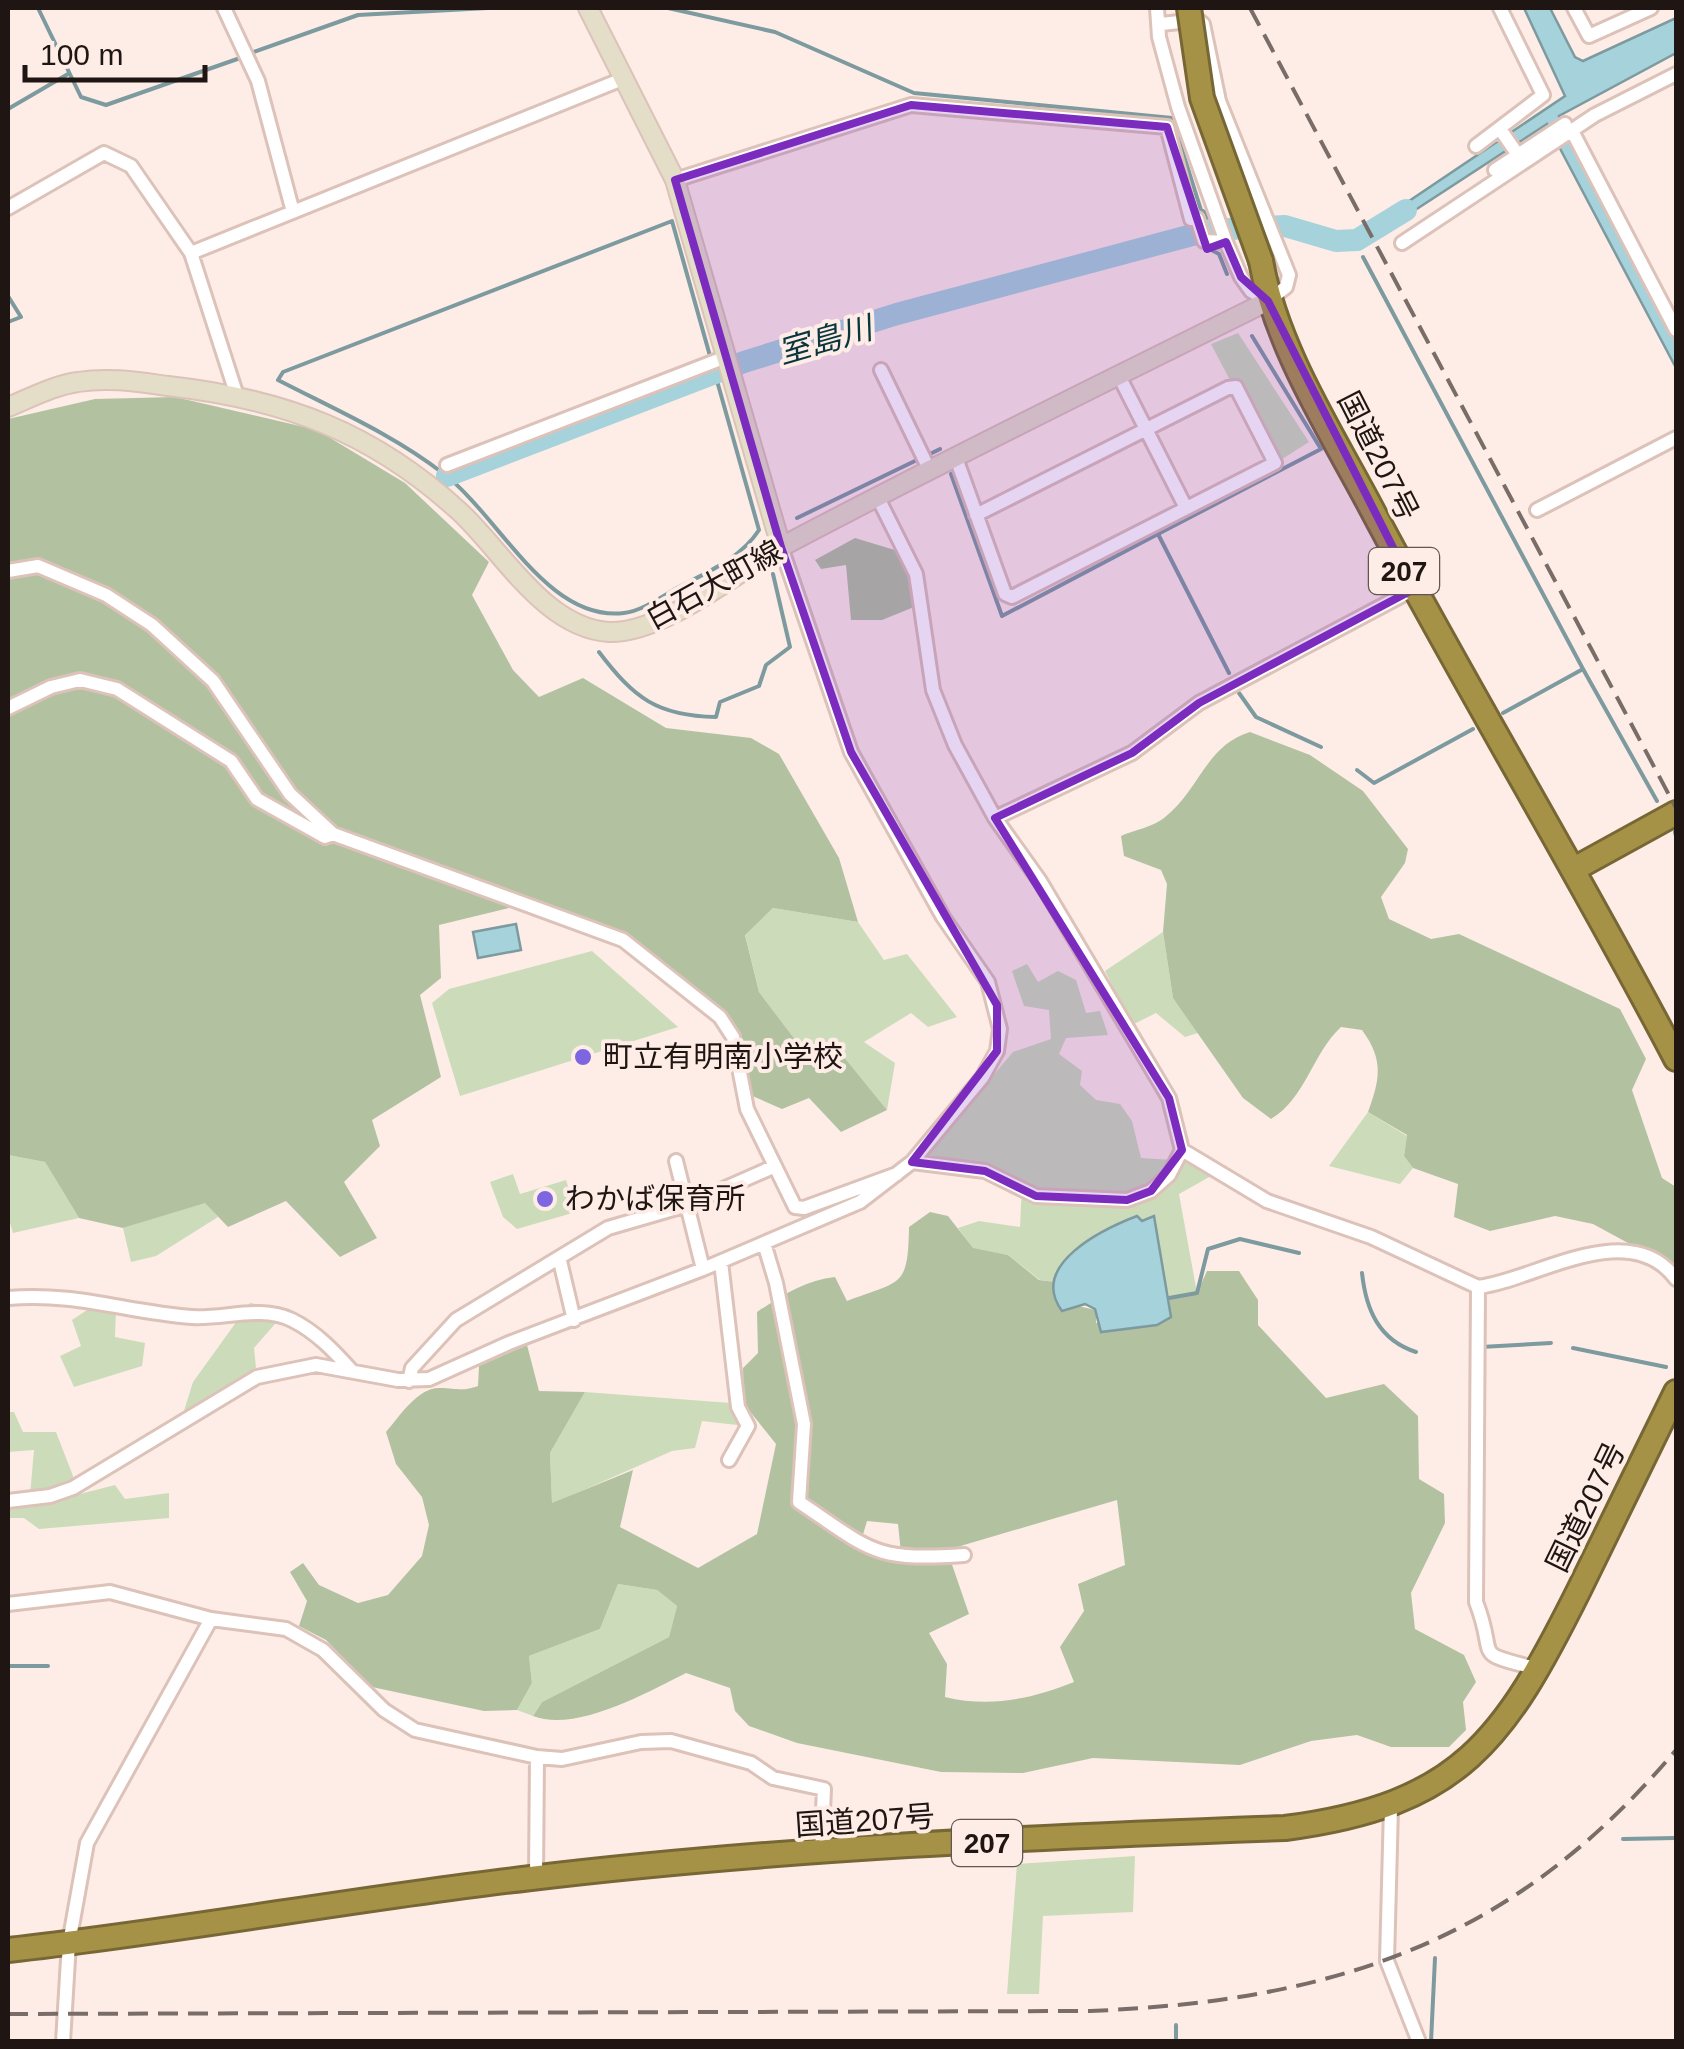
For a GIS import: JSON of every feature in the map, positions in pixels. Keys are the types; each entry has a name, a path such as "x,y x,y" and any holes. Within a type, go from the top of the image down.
{"highway":[{"name":"国道207号","path":"1189,8 1202,98 1261,262 1268,300 1414,589 1576,868 1676,1059"},
{"path":"1576,868 1676,814"},
{"name":"国道207号","path":"8,1947 69,1943 536,1877 821,1853 1286,1828 1343,1820 1391,1807 1467,1762 1504,1723 1540,1669 1676,1392"}],"main road":[{"path":"588,8 675,180 717,360 732,376 781,548"},
{"name":"白石大町線","path":"8,407 74,382 108,378 237,396 318,418 387,452 460,512 552,608 586,628 612,632 648,626 781,548 878,498 926,462 956,458 1268,300"}],"street":[{"path":"224,8 248,55 293,212"},
{"path":"1157,8 1161,24 1158,37 1178,107 1226,242 1251,291 1268,300 1286,287 1289,275 1219,101 1203,24 1198,20 1161,24"},
{"path":"1476,146 1543,95 1500,8"},
{"path":"1574,8 1589,36 1651,8"},
{"path":"1402,243 1568,128 1676,74"},
{"path":"191,253 625,78"},
{"path":"675,180 912,105 1167,128 1191,219 1197,219 1204,242 1226,242"},
{"path":"1568,128 1676,330"},
{"path":"1500,130 1518,155"},
{"path":"1495,170 1552,138"},
{"path":"8,208 104,152 132,166 191,253 237,396"},
{"path":"447,465 717,360"},
{"path":"881,370 926,462"},
{"path":"1119,376 1186,508"},
{"path":"956,458 976,515 1004,594 1012,597 1275,463 1236,387 976,515"},
{"path":"1537,510 1676,438"},
{"path":"878,498 922,594 933,690 955,745 995,818 1040,881 1169,1098 1182,1150 1169,1175 1151,1190 1127,1200 1036,1196 985,1171 912,1162"},
{"path":"8,1501 50,1496 73,1488 257,1377 316,1365 409,1381 429,1379 509,1342 721,1262 860,1202 912,1162 982,1078 997,1051 997,1005 988,982 943,917 851,752 781,548"},
{"path":"8,572 38,566 106,594 152,625 213,681 290,794 333,834 623,940 720,1017 733,1036 747,1110 790,1200 804,1208 888,1174 900,1174"},
{"path":"995,818 1132,752 1199,704 1414,589"},
{"path":"8,708 51,686 80,680 117,689 231,761 258,799 325,837 333,834"},
{"path":"1182,1150 1266,1201 1371,1237 1478,1287 1562,1260 1619,1253 1655,1262 1676,1279"},
{"path":"676,1161 703,1269"},
{"path":"409,1381 412,1368 456,1320 560,1261 608,1228 687,1204 773,1166"},
{"path":"764,1243 776,1283 804,1424 799,1502 874,1553 904,1559 964,1554"},
{"path":"560,1261 574,1320"},
{"path":"721,1262 738,1407 748,1426 729,1460"},
{"path":"1478,1287 1476,1602 1484,1624 1485,1649 1492,1657 1540,1669"},
{"path":"8,1298 72,1296 195,1317 258,1313 290,1319 328,1344 351,1370"},
{"path":"8,1604 110,1592 211,1619 302,1634 397,1721 415,1730 536,1757 562,1759 641,1742 670,1741 750,1764 773,1778 824,1789 821,1853"},
{"path":"63,2042 69,1943 87,1844 211,1619"},
{"path":"536,1757 536,1877"},
{"path":"1391,1807 1387,1960 1418,2042"}],"highlighted area":[{"path":"911,105 1167,127 1207,249 1226,242 1241,277 1268,301 1414,589 1199,703 1132,753 995,818 1169,1098 1182,1150 1151,1191 1127,1200 1036,1196 985,1171 912,1162 997,1051 997,1005 851,752 781,547 675,180"}],"green space":[{"path":"1238,333 1309,442 1279,461 1237,379 1231,382 1211,344"},
{"path":"175,397 317,430 405,483 489,562 472,595 513,670 539,697 583,678 666,728 751,738 779,754 839,858 858,922 773,908 745,935 759,992 812,1062 844,1057 887,1110 841,1132 809,1098 782,1109 748,1094 729,1038 715,1021 620,946 517,906 439,925 441,978 420,995 441,1077 372,1120 380,1146 344,1182 377,1238 340,1257 286,1201 228,1227 205,1203 123,1228 79,1218 45,1162 8,1155 8,419 95,399"},
{"path":"855,538 898,551 911,579 914,607 882,620 851,620 846,565 821,569 815,560"},
{"path":"1250,732 1310,755 1363,791 1408,849 1405,863 1381,897 1389,919 1431,939 1459,934 1620,1009 1646,1059 1632,1090 1662,1178 1676,1187 1676,1269 1593,1224 1555,1216 1490,1231 1454,1217 1458,1184 1413,1168 1404,1156 1407,1135 1368,1112 1378,1070 1374,1051 1362,1030 1341,1027 1293,1100 1271,1119 1243,1098 1173,998 1163,932 1167,884 1161,870 1124,856 1121,836 1164,818 1223,747"},
{"path":"773,908 858,922 884,960 907,954 957,1017 928,1027 911,1013 864,1042 895,1063 887,1110 844,1057 812,1062 759,992 745,934"},
{"path":"1163,932 1173,998 1201,1032 1185,1037 1156,1013 1132,1025 1105,971"},
{"path":"592,951 678,1027 460,1096 432,1003 449,989"},
{"path":"1027,964 1038,982 1058,971 1076,980 1086,1013 1100,1011 1108,1035 1066,1038 1059,1054 1082,1071 1080,1085 1096,1100 1120,1104 1132,1121 1141,1158 1188,1161 1211,1176 1179,1194 1197,1293 1169,1298 1153,1216 1141,1221 1136,1216 1097,1233 1071,1257 1055,1282 1040,1280 1008,1255 973,1249 958,1228 979,1221 1020,1227 1022,1185 989,1166 924,1157 1013,1052 1051,1039 1049,1010 1024,1006 1012,971"},
{"path":"1368,1112 1407,1136 1404,1156 1413,1168 1400,1184 1329,1166"},
{"path":"8,1155 45,1162 79,1218 13,1233 8,1216"},
{"path":"513,1174 520,1194 566,1180 576,1212 517,1229 503,1217 490,1182"},
{"path":"205,1202 218,1217 156,1256 131,1262 123,1228"},
{"path":"930,1212 948,1216 973,1248 1008,1255 1039,1280 1055,1282 1055,1301 1096,1310 1096,1323 1171,1317 1169,1298 1197,1293 1207,1271 1239,1271 1258,1300 1258,1325 1326,1398 1384,1384 1418,1416 1419,1479 1444,1494 1445,1523 1411,1593 1415,1629 1464,1655 1476,1682 1463,1702 1466,1730 1449,1747 1391,1747 1357,1735 1311,1741 1240,1765 1093,1758 1023,1773 941,1772 797,1743 749,1726 735,1711 730,1688 686,1673 590,1715 550,1720 533,1716 542,1702 669,1637 677,1606 657,1590 618,1584 600,1629 529,1656 532,1683 517,1710 484,1711 372,1687 326,1640 299,1626 307,1601 290,1572 303,1563 319,1585 358,1603 388,1595 422,1556 429,1525 422,1497 396,1464 386,1432 424,1392 478,1386 479,1366 527,1345 539,1391 585,1392 550,1453 552,1503 633,1470 620,1527 698,1568 757,1534 776,1444 744,1404 743,1368 758,1353 757,1312 814,1281 835,1277 847,1301 890,1285 903,1272 909,1227","holes":["1117,1500 1125,1565 1078,1584 1084,1611 1060,1647 1074,1682 1010,1700 978,1702 945,1697 947,1664 929,1633 969,1614 947,1550","867,1521 898,1524 901,1553 859,1548"]},
{"path":"250,1303 288,1309 254,1348 256,1368 183,1414 193,1382"},
{"path":"93,1306 116,1310 115,1337 145,1343 142,1366 74,1387 60,1356 81,1346 72,1320"},
{"path":"585,1392 744,1404 737,1425 702,1421 695,1448 672,1451 552,1504 550,1453"},
{"path":"8,1412 14,1412 23,1432 56,1432 80,1494 115,1485 125,1499 169,1493 169,1518 39,1529 24,1518 8,1518 8,1497 30,1495 34,1450 8,1452"},
{"path":"618,1584 657,1590 677,1606 669,1637 542,1702 533,1716 517,1710 532,1683 529,1656 600,1629"},
{"path":"1135,1856 1133,1912 1043,1916 1039,1994 1007,1994 1017,1864"}],"water":[{"path":"1524,8 1550,8 1575,57 1583,61 1676,18 1676,53 1559,116 1676,340 1676,368 1547,124 1383,231 1378,222 1565,96"},
{"path":"516,924 521,950 478,958 473,932"},
{"path":"1137,1216 1142,1221 1154,1216 1171,1317 1157,1325 1101,1332 1095,1309 1085,1304 1062,1311 1054,1294 1055,1279 1074,1251"}],"waterway":[{"name":"室島川","path":"38,8 81,97 106,105 243,57"},
{"name":"室島川","path":"251,53 358,15 488,8"},
{"name":"室島川","path":"668,8 775,32 914,93 1172,118 1211,230"},
{"path":"8,109 68,74"},
{"name":"室島川","path":"447,476 744,362 897,314 1211,230 1285,226 1336,241 1357,240 1406,210"},
{"path":"672,221 759,530 743,549 723,563 638,609 624,613 596,611 571,601 526,563 444,474 384,435 278,380 283,372 672,221"},
{"path":"1202,245 1219,254 1227,274"},
{"path":"1363,257 1583,669"},
{"path":"8,296 21,317 8,322"},
{"path":"1158,534 1321,449 1252,336"},
{"path":"928,455 940,449"},
{"path":"797,518 919,459"},
{"path":"951,474 1002,616 1158,534 1229,673"},
{"path":"599,652 636,693 649,701 678,713 716,717 720,702 759,686 766,665 790,647 773,574"},
{"path":"1503,713 1583,669 1657,801"},
{"path":"1239,693 1256,717 1321,747"},
{"path":"1357,770 1374,783 1473,729"},
{"path":"1675,832 1676,836"},
{"path":"1169,1298 1197,1293 1208,1249 1240,1239 1299,1253"},
{"path":"1362,1273 1377,1322 1393,1340 1416,1352"},
{"path":"1481,1347 1551,1343"},
{"path":"1573,1348 1666,1367"},
{"path":"8,1666 48,1666"},
{"path":"1623,1839 1676,1838"},
{"path":"1431,2042 1435,1958"},
{"path":"1176,2025 1176,2042"}],"railway":[{"path":"1250,8 1676,808"},
{"path":"8,2014 1090,2011 1179,2005 1262,1993 1340,1975 1414,1949 1484,1914 1551,1870 1614,1816 1676,1750"}],"place":[{"name":"町立有明南小学校","path":"583,1057"},
{"name":"わかば保育所","path":"545,1199"}]}
